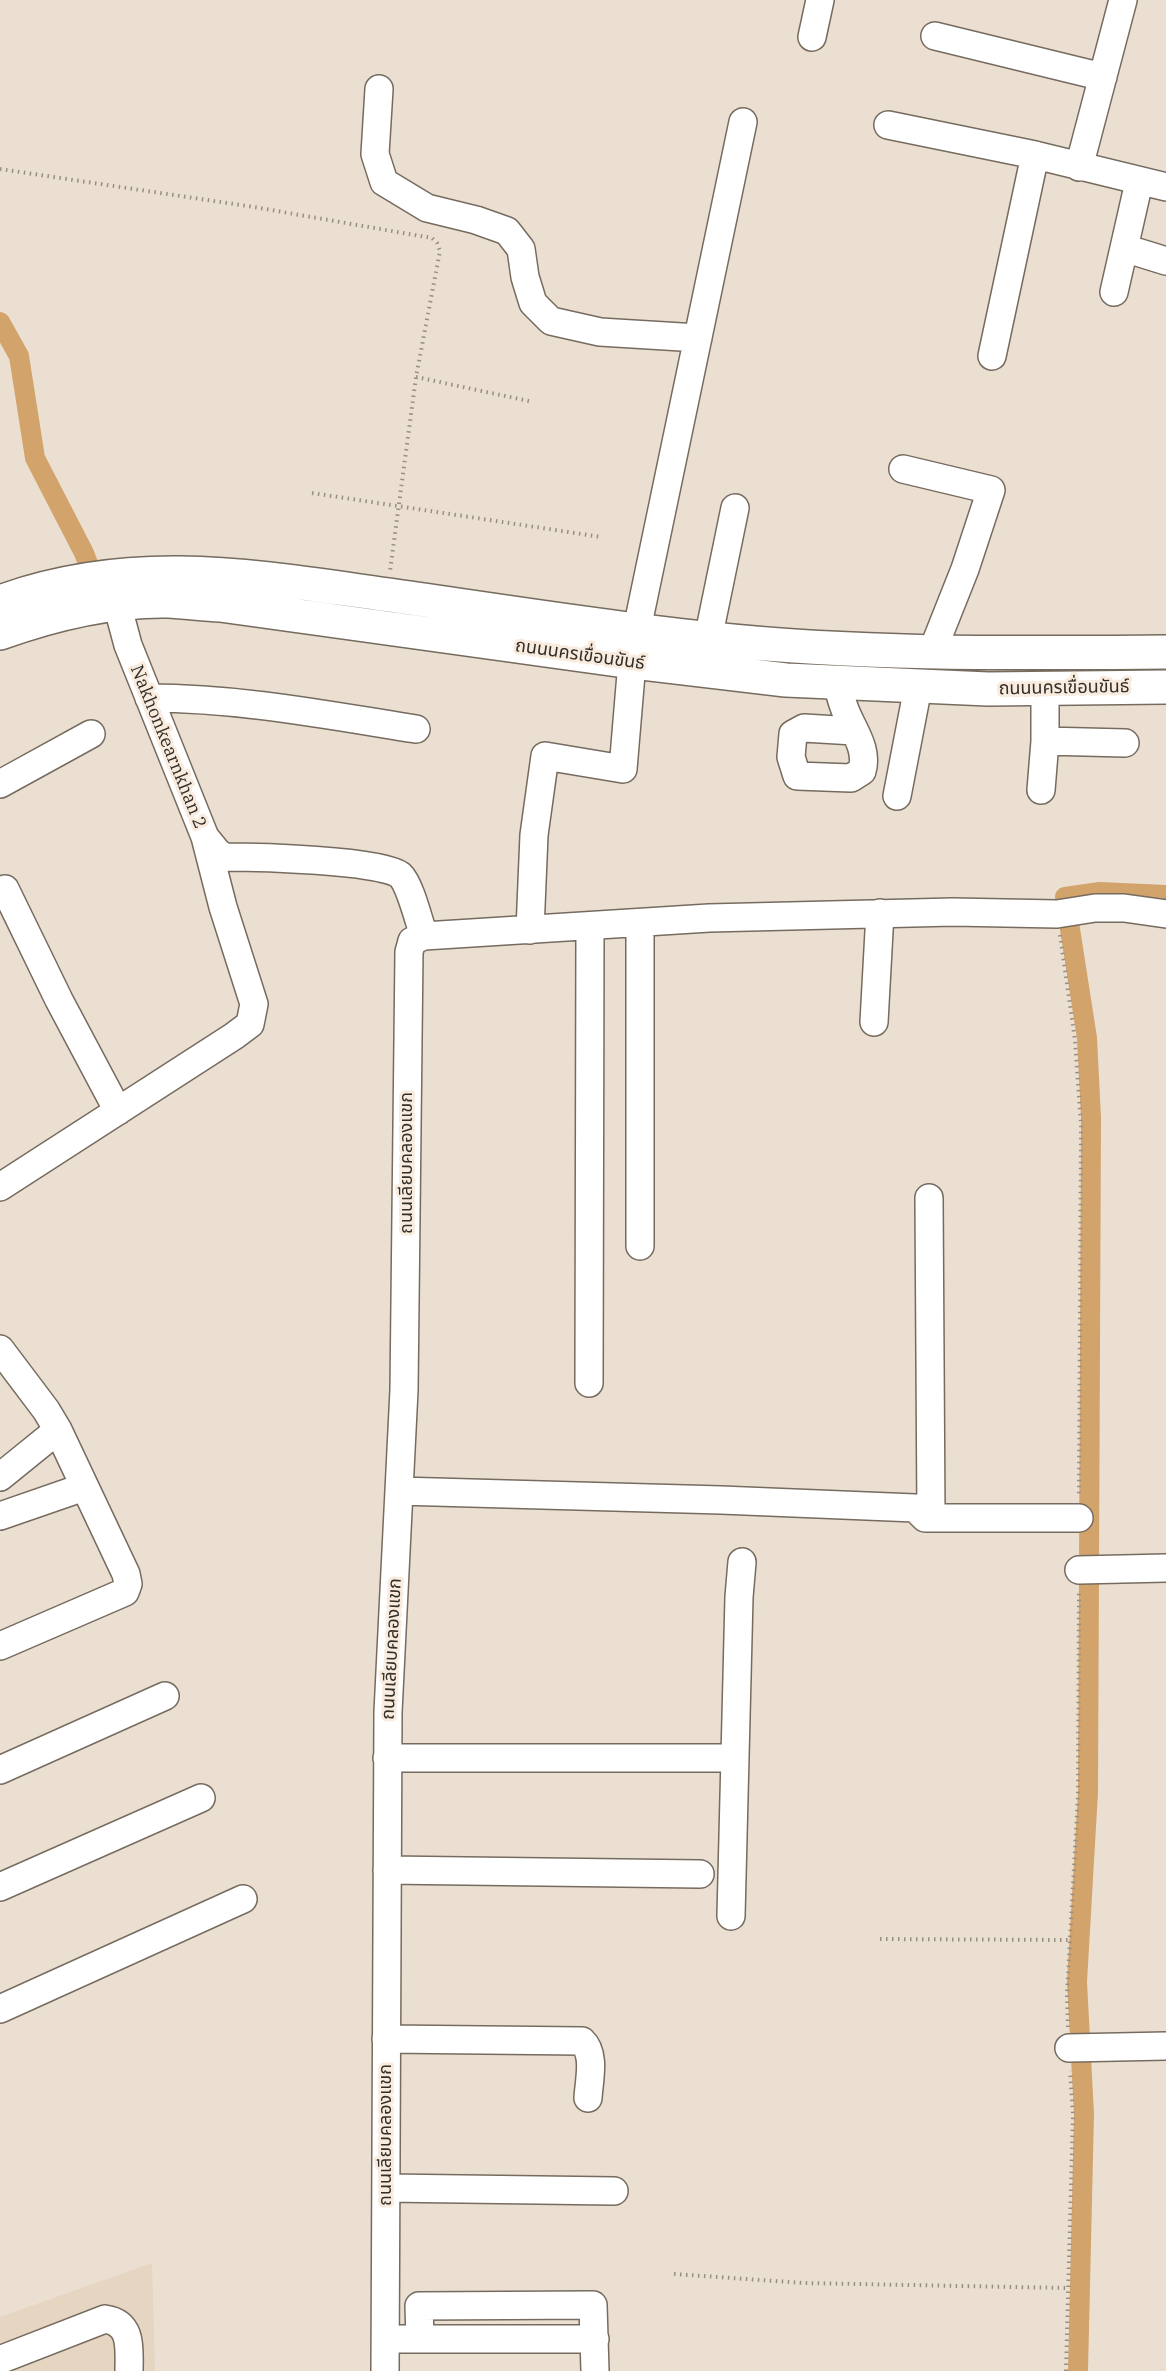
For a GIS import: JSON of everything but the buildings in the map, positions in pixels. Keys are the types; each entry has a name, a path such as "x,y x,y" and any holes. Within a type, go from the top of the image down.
{"main road":[{"name":"ถนนนครเขื่อนขันธ์","path":"0,633 99,597 145,587 176,572 232,575 708,639 787,647 932,652 1166,652"},
{"name":"ถนนนครเขื่อนขันธ์","path":"145,587 167,601 220,605 763,678 918,687 1045,689 1166,687"},
{"name":"ถนนนครเขื่อนขันธ์","path":"0,602 30,591 99,597"},
{"path":"469,640 474,607"},
{"path":"1045,653 1045,689"}],"street":[{"path":"812,37 820,0"},
{"path":"1079,166 1123,0"},
{"path":"935,36 1103,77"},
{"path":"379,89 375,154 384,183 427,208 476,220 507,231 521,249 525,277 533,303 551,321 600,332 698,338"},
{"path":"637,629 742,122"},
{"path":"888,125 1035,155 1166,187"},
{"path":"992,356 1035,155"},
{"path":"1114,292 1139,182"},
{"path":"1124,248 1166,261"},
{"path":"903,469 991,490 965,569 932,652"},
{"path":"708,639 735,508"},
{"name":"Nakhonkearnkhan 2","path":"99,597 128,645 205,837 218,853 225,857 346,863 400,875 424,936"},
{"path":"530,930 534,835 545,756 623,769 633,662"},
{"path":"837,683 843,706 854,731"},
{"path":"897,796 918,687"},
{"path":"1041,790 1045,741 1045,689"},
{"path":"149,698 194,698 251,703 416,729"},
{"path":"0,784 92,735"},
{"path":"1045,741 1125,743"},
{"path":"0,1186 250,1024 254,1004 223,907 205,837"},
{"path":"5,889 59,1000 118,1111"},
{"path":"424,936 709,918 880,914 1057,914 1095,908 1124,908 1166,914"},
{"path":"874,1022 880,914"},
{"path":"640,923 640,1246"},
{"path":"589,1383 590,926"},
{"name":"ถนนเลียบคลองแขก","path":"385,2371 387,1758 405,1379 409,952 412,941 424,936"},
{"path":"929,1198 931,1518"},
{"path":"0,1349 46,1410 58,1430 126,1574 128,1584 125,1592 0,1646"},
{"path":"0,1477 58,1430"},
{"path":"0,1516 84,1487"},
{"path":"399,1491 915,1508 925,1518 1078,1518"},
{"path":"731,1916 739,1597 742,1562"},
{"path":"1088,1570 1166,1568"},
{"path":"0,1770 165,1696"},
{"path":"387,1758 735,1758"},
{"path":"0,1887 201,1798"},
{"path":"387,1870 700,1874"},
{"path":"0,2009 243,1899"},
{"path":"387,2038 582,2041 588,2047 591,2058 588,2098"},
{"path":"1079,2048 1166,2046"},
{"path":"386,2187 614,2191"},
{"path":"3,2363 105,2319 119,2324 128,2335 126,2370"},
{"path":"385,2339 595,2339 595,2371"}],"path":[{"path":"0,169 243,205 432,238 437,243 440,251 416,377 387,595"},
{"path":"416,377 533,402"},
{"path":"312,494 601,537"},
{"path":"1057,914 1075,1040 1081,1125 1078,1518"},
{"path":"1066,2371 1072,2114 1079,2048 1067,1994 1088,1570"},
{"path":"880,1939 1070,1940"},
{"path":"674,2274 804,2283 1067,2288"}],"shaded area":[{"path":"152,2263 155,2371 0,2371 0,2317"}],"waterway":[{"path":"0,322 19,356 35,458 84,553 97,587"},
{"path":"1078,2371 1084,2114 1077,1982 1088,1792 1091,1118 1087,1038 1065,897 1100,892 1166,895"}]}
